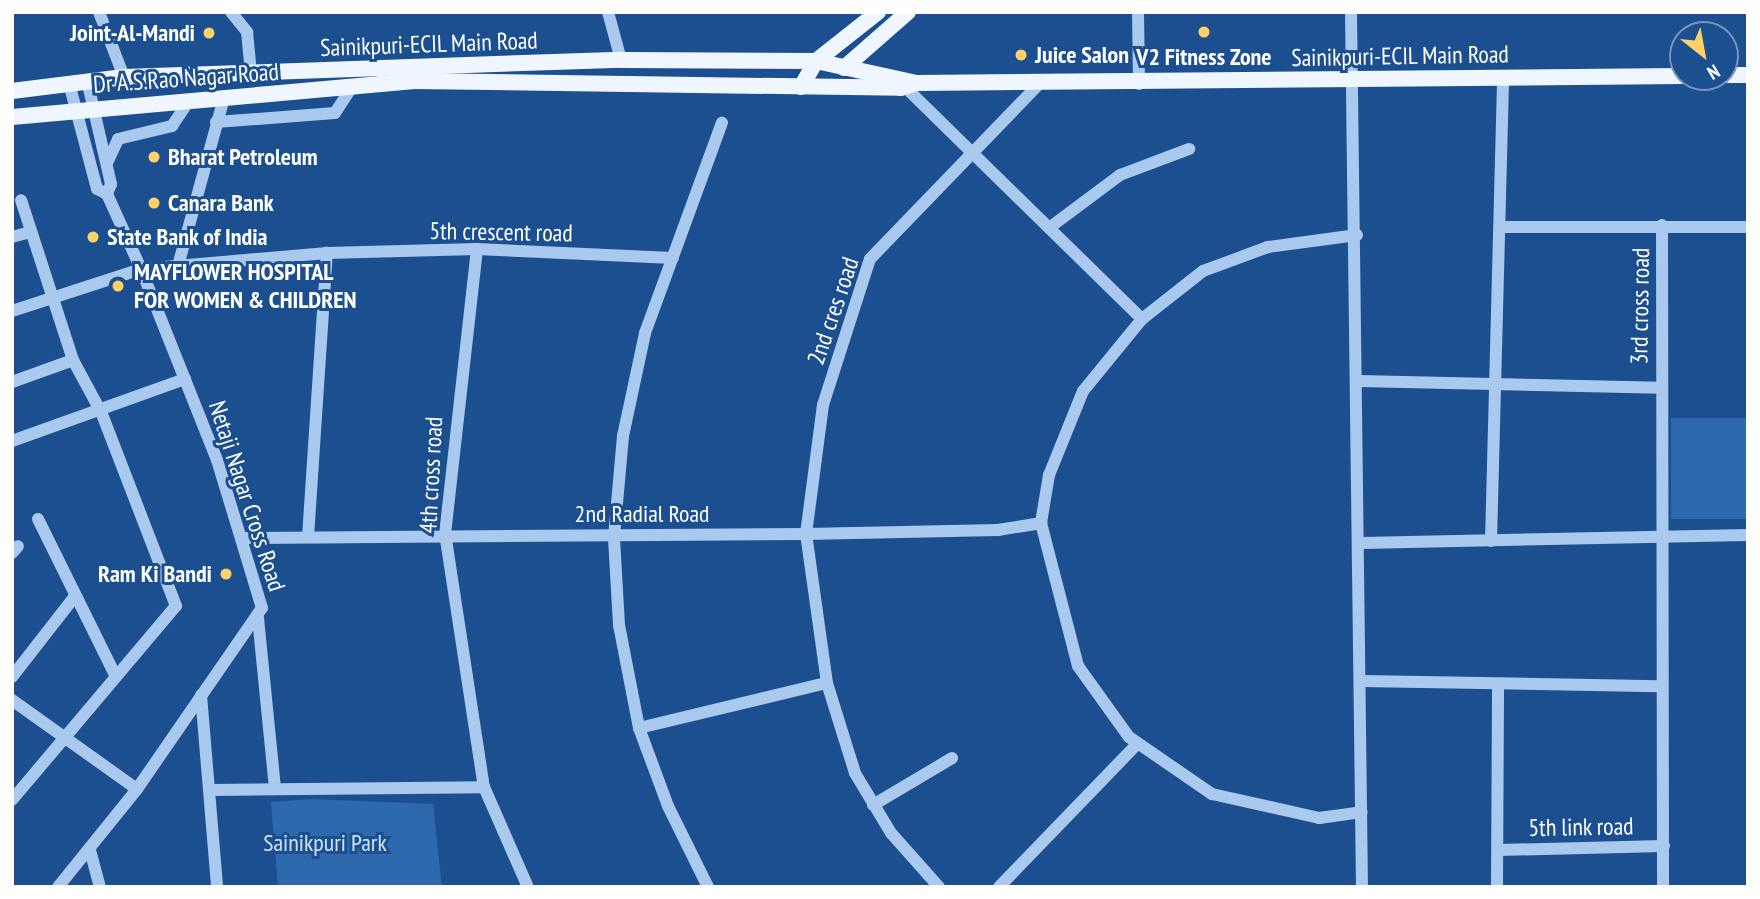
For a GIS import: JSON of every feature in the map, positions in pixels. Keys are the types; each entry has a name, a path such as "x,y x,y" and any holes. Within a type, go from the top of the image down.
{"main road":[{"path":"801,87 816,61 878,12"},
{"path":"825,86 908,12"},
{"path":"877,39 878,57 905,82"},
{"name":"Sainikpuri-ECIL Main Road","path":"12,91 87,80 124,78 621,60 816,61 847,65 905,82"},
{"name":"Sainikpuri-ECIL Main Road","path":"825,86 905,82 1037,86 1669,76"},
{"name":"Dr A.S.Rao Nagar Road","path":"12,117 73,109 188,102 414,81 825,86"}],"street":[{"path":"99,12 124,78"},
{"path":"231,12 247,32 251,73"},
{"path":"608,12 621,60"},
{"path":"1138,12 1139,83"},
{"path":"1351,12 1356,79 1362,543 1362,887"},
{"path":"1491,541 1494,383 1503,227 1503,78"},
{"name":"Netaji Nagar Cross Road","path":"58,887 137,789 258,618 262,598 185,379 141,269 107,194 107,164 87,80"},
{"path":"905,82 970,154 1142,319"},
{"name":"Netaji Nagar Cross Road","path":"69,83 73,109 97,189 107,194"},
{"name":"2nd cres road","path":"939,887 873,805 847,751 827,682 806,534 823,405 870,259 1037,86"},
{"path":"216,121 335,113 351,88"},
{"path":"178,266 224,98"},
{"path":"107,164 118,139 172,125 188,102"},
{"path":"708,887 668,806 639,728 619,625 614,537 632,385 673,258 722,124"},
{"path":"1049,228 1120,175 1189,149"},
{"path":"12,800 176,606 101,412 73,360 21,200"},
{"name":"3rd cross road","path":"1662,225 1659,686 1664,887"},
{"path":"1503,227 1748,227"},
{"path":"12,237 31,232"},
{"path":"1357,235 1268,247 1203,271 1142,319 1083,391 1049,475 1041,523 1077,666 1137,744 1212,794 1319,818 1362,812"},
{"name":"5th crescent road","path":"12,311 141,269 327,253 477,249 673,258"},
{"name":"4th cross road","path":"477,249 445,533 484,787 528,887"},
{"path":"309,537 327,253"},
{"path":"12,382 73,360"},
{"path":"12,441 101,412 185,379"},
{"path":"1359,381 1660,388"},
{"path":"38,519 115,675"},
{"name":"2nd Radial Road","path":"242,538 445,533 614,537 806,534 998,530 1041,523"},
{"path":"1362,543 1748,535"},
{"path":"12,677 75,596"},
{"path":"258,618 275,787"},
{"path":"1362,681 1659,686"},
{"path":"639,728 827,682"},
{"path":"1497,887 1499,684"},
{"path":"201,695 217,887"},
{"path":"12,700 62,741 137,789"},
{"path":"999,887 1137,744"},
{"path":"873,805 951,758"},
{"path":"210,790 275,787 484,787"},
{"name":"5th link road","path":"1499,850 1664,846"},
{"path":"90,850 100,887"}],"green space":[{"path":"1671,418 1748,418 1748,519 1671,519"},
{"name":"Sainikpuri Park","path":"312,799 433,804 442,887 278,887 271,802"}],"place":[{"name":"V2 Fitness Zone","path":"1204,32"},
{"name":"Joint-Al-Mandi","path":"209,33"},
{"name":"Juice Salon","path":"1021,55"},
{"name":"Bharat Petroleum","path":"154,157"},
{"name":"Canara Bank","path":"154,203"},
{"name":"State Bank of India","path":"93,237"},
{"name":"MAYFLOWER HOSPITAL FOR WOMEN & CHILDREN","path":"118,286"},
{"name":"Ram Ki Bandi","path":"226,574"}]}
